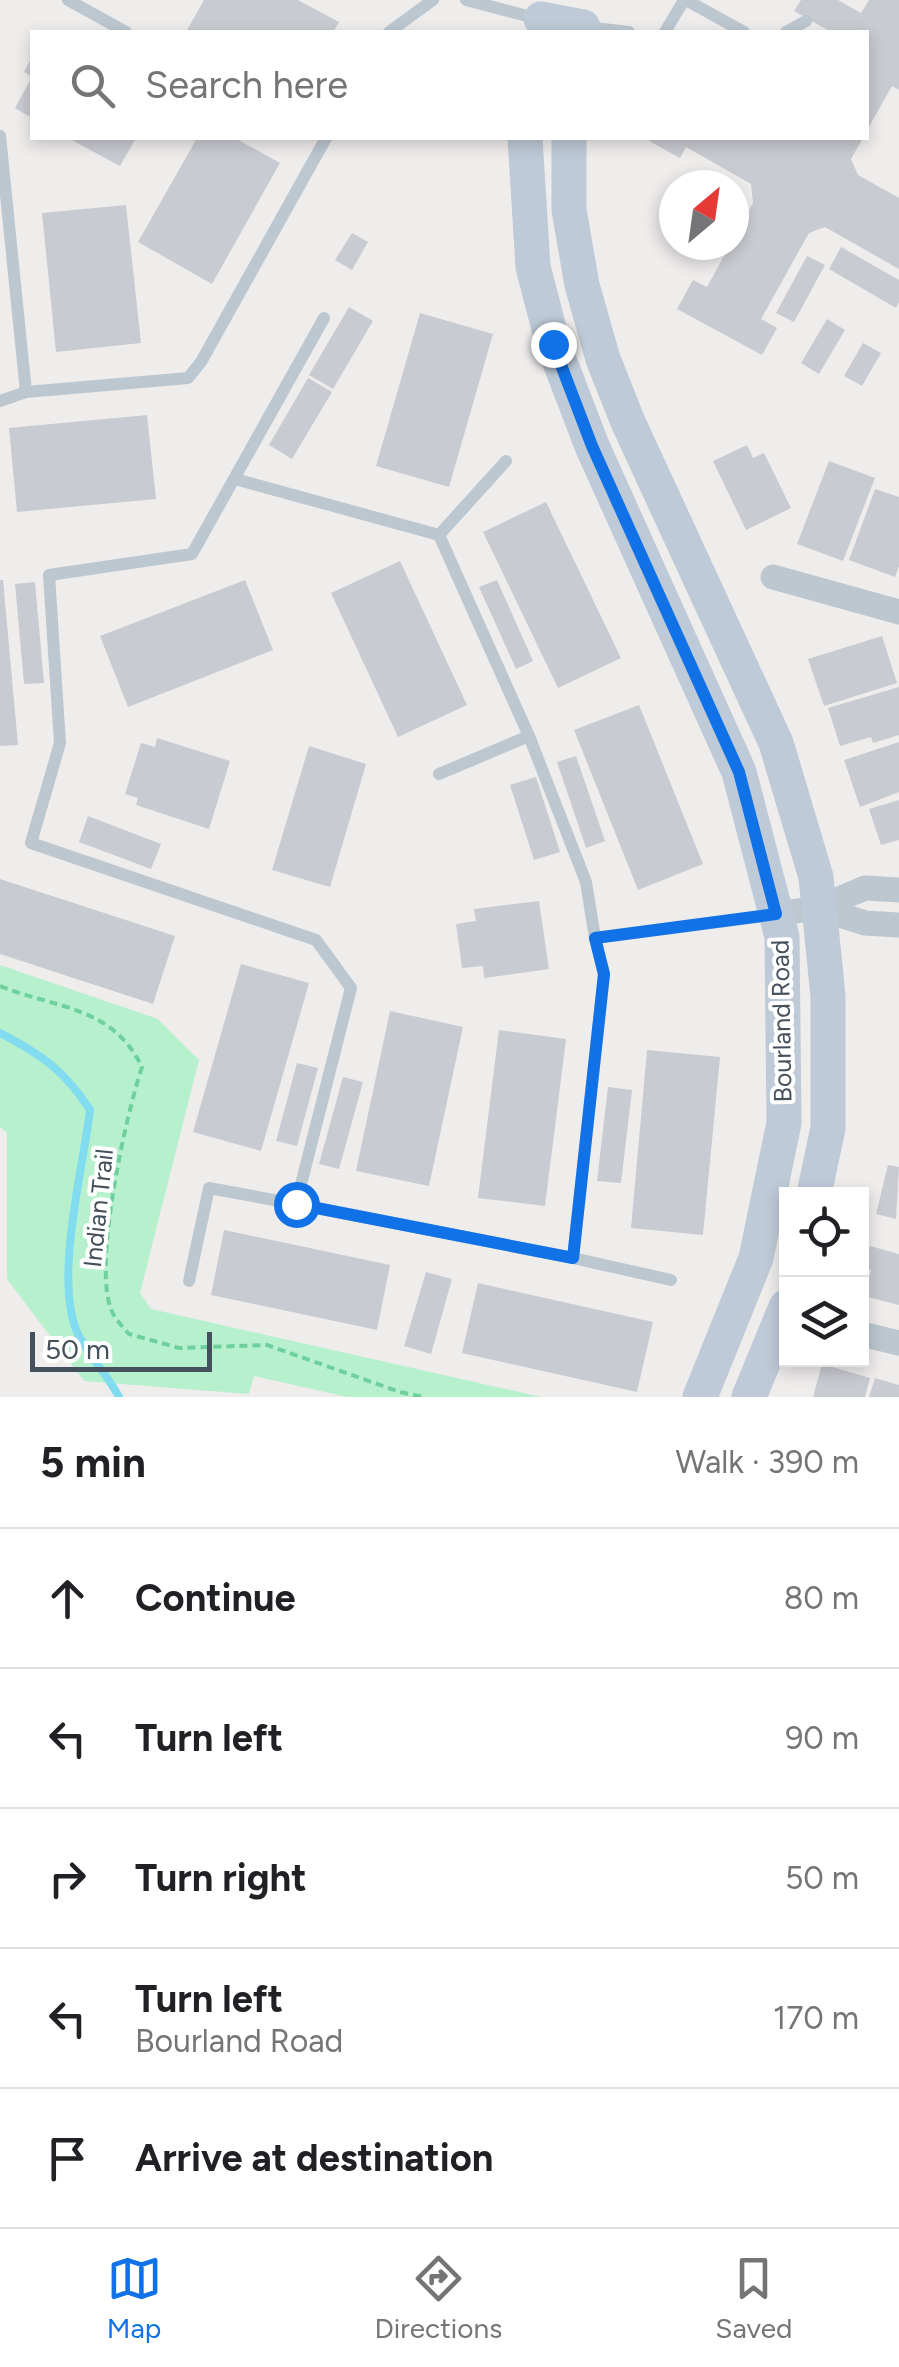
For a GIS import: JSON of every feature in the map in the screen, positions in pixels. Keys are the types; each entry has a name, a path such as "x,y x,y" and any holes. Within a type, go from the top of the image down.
{"main road":[{"path":"542,17 585,20"},
{"name":"Bourland Road","path":"525,140 532,266 553,344 592,446 739,772 782,936 784,1123 756,1258 700,1397"},
{"name":"Bourland Road","path":"569,140 570,210 582,285 602,359 776,743 816,877 828,996 828,1128 815,1187"},
{"path":"749,1397 779,1328"}],"street":[{"path":"773,577 899,612"},
{"path":"776,914 818,908 864,888 899,890"},
{"path":"818,908 865,923 899,925"},
{"path":"869,1336 899,1344"}],"lane":[{"path":"68,0 122,30"},
{"path":"393,30 433,0"},
{"path":"466,0 542,17"},
{"path":"666,30 685,0 740,30"},
{"path":"585,20 622,30"},
{"path":"790,30 806,21"},
{"path":"0,136 26,392"},
{"path":"0,401 26,392 188,378 201,362 320,140"},
{"path":"296,1204 351,988 316,940 32,843 60,743 49,575 192,554 324,318"},
{"path":"439,535 506,460"},
{"path":"235,480 439,535"},
{"path":"439,535 530,736 586,882 604,974 573,1258"},
{"path":"438,774 530,736"},
{"path":"595,938 776,914"},
{"path":"188,1281 209,1188 671,1280"}],"path":[{"name":"Indian Trail","path":"0,986 114,1027 132,1046 142,1067 114,1186 107,1260 109,1306 129,1334 179,1348 267,1345 424,1397"}],"green space":[{"path":"0,965 158,1019 199,1060 140,1293 151,1309 541,1397 347,1397 254,1376 249,1394 84,1381 7,1279 7,1133 0,1127"}],"building":[{"path":"204,0 298,0 339,22 334,30 187,30"},
{"path":"801,0 838,0 861,13 869,0 899,0 899,90 892,86 869,127 869,30 827,30 794,11"},
{"path":"30,81 30,117 15,108"},
{"path":"72,140 135,140 120,166"},
{"path":"196,140 239,140 280,163 212,284 138,242"},
{"path":"862,140 851,159 858,175 899,198 899,269 825,227 809,233 761,319 777,328 762,355 677,309 693,280 707,287 722,260 749,260 749,210 753,203 749,170 726,170 686,147 680,158 649,141"},
{"path":"126,205 141,343 56,352 42,213"},
{"path":"352,233 368,242 352,270 335,260"},
{"path":"841,247 899,280 896,308 829,269"},
{"path":"807,256 825,265 794,322 776,313"},
{"path":"349,307 373,321 333,389 309,375"},
{"path":"420,313 493,334 449,487 376,466"},
{"path":"827,319 845,330 819,374 801,363"},
{"path":"863,343 881,353 862,386 844,376"},
{"path":"308,378 332,392 292,459 269,445"},
{"path":"147,415 156,499 17,512 9,428"},
{"path":"747,445 753,458 764,453 791,508 746,530 713,461"},
{"path":"829,461 875,478 843,561 797,544"},
{"path":"875,489 899,497 899,566 895,577 849,560"},
{"path":"546,502 621,658 558,688 483,532"},
{"path":"400,561 467,705 398,737 331,593"},
{"path":"0,580 18,745 0,746"},
{"path":"245,580 273,650 128,707 100,636"},
{"path":"497,580 533,661 516,669 479,587"},
{"path":"35,582 44,683 24,684 15,584"},
{"path":"882,636 897,683 824,706 808,659"},
{"path":"899,687 899,735 873,743 871,737 840,746 828,708"},
{"path":"639,705 703,864 638,890 574,730"},
{"path":"157,738 230,761 209,829 136,805 138,798 125,794 141,743 155,747"},
{"path":"899,742 899,792 860,807 844,760"},
{"path":"309,746 366,764 330,887 272,870"},
{"path":"576,756 605,841 586,848 557,762"},
{"path":"536,777 560,852 534,860 510,785"},
{"path":"899,800 899,840 881,845 869,809"},
{"path":"88,816 161,844 151,869 79,842"},
{"path":"0,879 175,936 153,1004 0,954"},
{"path":"539,901 549,969 484,978 483,966 462,968 456,924 476,921 474,909"},
{"path":"241,964 309,983 261,1151 193,1132"},
{"path":"390,1011 463,1027 429,1186 356,1171"},
{"path":"499,1030 566,1039 545,1206 478,1198"},
{"path":"647,1050 720,1057 703,1235 631,1228"},
{"path":"297,1063 318,1068 297,1146 276,1141"},
{"path":"343,1077 363,1082 339,1169 319,1164"},
{"path":"608,1087 632,1090 621,1183 597,1181"},
{"path":"888,1165 899,1167 896,1219 876,1214"},
{"path":"224,1230 390,1265 377,1330 211,1295"},
{"path":"870,1246 899,1254 899,1305 869,1297"},
{"path":"426,1272 452,1279 431,1354 404,1346"},
{"path":"478,1283 653,1322 637,1392 462,1353"},
{"path":"821,1367 870,1378 865,1397 813,1397"},
{"path":"875,1378 899,1385 899,1397 869,1397"}],"waterway":[{"path":"0,1033 51,1065 90,1110 72,1223 68,1283 81,1341 119,1397"}],"route":[{"path":"296,1204 573,1258 604,974 595,938 776,914 739,772 663,610 553,344"}]}
